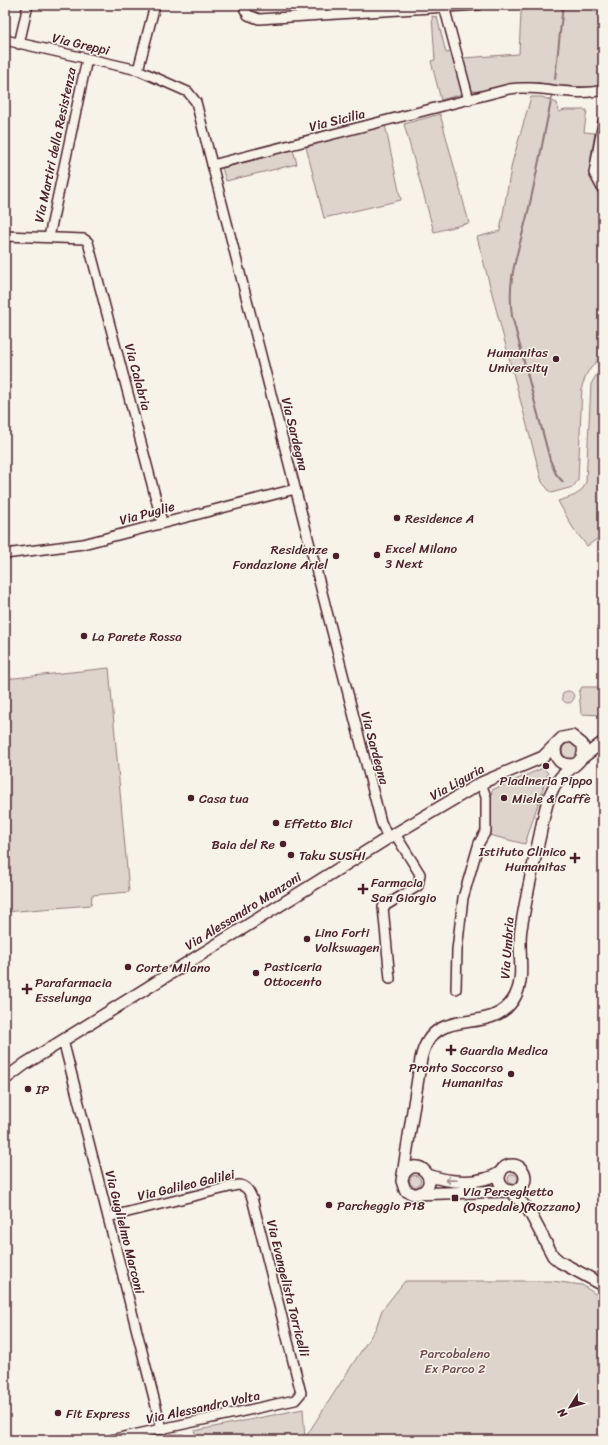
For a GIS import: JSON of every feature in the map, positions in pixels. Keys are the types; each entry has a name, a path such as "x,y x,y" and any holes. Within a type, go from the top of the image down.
{"street":[{"path":"19,44 28,5"},
{"path":"138,70 155,5"},
{"path":"247,5 246,10 248,15 259,18 478,5"},
{"path":"444,6 469,100"},
{"name":"Via Greppi","path":"5,40 138,70"},
{"name":"Via Martiri della Resistenza","path":"49,237 86,59"},
{"name":"Via Sardegna","path":"138,70 188,92 200,112 212,165 381,822 420,874 418,886 383,907 390,978"},
{"name":"Via Sicilia","path":"212,165 522,87 579,94 603,90"},
{"path":"603,122 594,173 603,190"},
{"path":"5,236 49,237"},
{"name":"Via Calabria","path":"49,237 86,240 162,522"},
{"name":"Via Puglie","path":"5,554 83,544 162,522 295,489"},
{"path":"557,782 559,760 555,748 557,744 565,737 572,736 578,739 603,742"},
{"path":"578,739 584,747 579,761"},
{"path":"559,760 566,765 579,761 603,742"},
{"name":"Via Liguria","path":"391,836 481,783 543,757 557,744"},
{"name":"Via Liguria","path":"543,757 559,760"},
{"name":"Via Umbria","path":"409,1140 421,1059 423,1049 428,1041 433,1035 448,1025 456,1022 479,1021 499,1014 513,1001 520,982 520,932 526,897 549,798 557,782 579,761"},
{"path":"456,989 457,950 463,898 479,843 486,831 486,797 481,783"},
{"name":"Via Alessandro Manzoni","path":"7,1076 391,836"},
{"name":"Via Guglielmo Marconi","path":"63,1040 162,1430"},
{"path":"409,1140 413,1154 425,1172 428,1187 418,1194"},
{"path":"409,1140 402,1181 405,1190 410,1193 510,1191 520,1189 525,1183"},
{"path":"403,1176 405,1172 413,1167 439,1179 488,1179 510,1165 519,1167 525,1175 529,1211"},
{"path":"501,1172 500,1183 529,1211 553,1256 560,1262 603,1285"},
{"name":"Via Galileo Galilei","path":"108,1217 238,1185 246,1188"},
{"name":"Via Evangelista Torricelli","path":"246,1188 252,1198 300,1390 300,1396"},
{"name":"Via Alessandro Volta","path":"110,1440 162,1430 295,1400 300,1396"},
{"path":"171,1440 182,1440"}],"green space":[{"path":"529,5 603,5 603,85 593,87 561,86 535,82 485,92 472,91 463,58 519,54 521,12"},
{"path":"432,16 437,17 446,53 451,52 462,94 441,100 431,61 435,60"},
{"name":"Humanitas University","path":"531,97 542,97 557,103 559,112 565,110 587,110 584,132 595,133 590,166 591,174 597,189 603,196 603,353 587,373 582,386 578,480 573,487 551,493 542,482 477,237 500,231 512,163"},
{"path":"440,114 469,223 434,232 404,124"},
{"path":"385,125 401,200 324,218 306,147"},
{"path":"603,144 603,182 599,163"},
{"path":"293,150 297,164 226,181 222,168"},
{"path":"603,364 603,535 587,546 573,528 558,501 578,493 584,487 586,482 591,384"},
{"path":"109,668 129,892 92,895 91,905 5,912 5,679"},
{"path":"582,687 599,687 602,715 581,714 579,692"},
{"path":"566,691 570,691 574,697 570,703 566,703 562,699 562,695"},
{"path":"570,743 577,748 578,751 573,758 570,759 563,754 562,751 567,744"},
{"path":"543,768 548,773 525,844 489,835 492,790"},
{"path":"511,1174 515,1174 517,1175 517,1183 511,1184 508,1181 508,1177"},
{"path":"413,1176 417,1176 419,1177 419,1185 413,1186 410,1183 410,1179"},
{"name":"Parcobaleno Ex Parco 2","path":"405,1281 552,1281 582,1285 603,1299 603,1440 307,1440 307,1435 376,1328 382,1310"},
{"path":"303,1409 305,1440 199,1440 194,1431"}],"waterway":[{"path":"555,79 563,5"},
{"path":"552,97 530,205 514,268 511,303 512,316 550,460 556,474 563,482"}],"place":[{"name":"Humanitas University","path":"556,359"},
{"name":"Residence A","path":"397,518"},
{"name":"Excel Milano 3 Next","path":"377,555"},
{"name":"Residenze Fondazione Ariel","path":"336,556"},
{"name":"La Parete Rossa","path":"84,636"},
{"name":"Piadineria Pippo","path":"546,766"},
{"name":"Casa tua","path":"191,798"},
{"name":"Miele & Caffè","path":"504,798"},
{"name":"Effetto Bici","path":"276,823"},
{"name":"Baia del Re","path":"283,844"},
{"name":"Taku SUSHI","path":"291,855"},
{"name":"Istituto Clinico Humanitas","path":"575,858"},
{"name":"Farmacia San Giorgio","path":"363,889"},
{"name":"Lino Forti Volkswagen","path":"307,939"},
{"name":"Corte Milano","path":"128,967"},
{"name":"Pasticeria Ottocento","path":"256,973"},
{"name":"Parafarmacia Esselunga","path":"27,989"},
{"name":"Guardia Medica","path":"451,1050"},
{"name":"Pronto Soccorso Humanitas","path":"511,1074"},
{"name":"IP","path":"28,1089"},
{"name":"Via Perseghetto (Ospedale)(Rozzano)","path":"455,1198"},
{"name":"Parcheggio P18","path":"329,1205"},
{"name":"Fit Express","path":"58,1413"}]}
